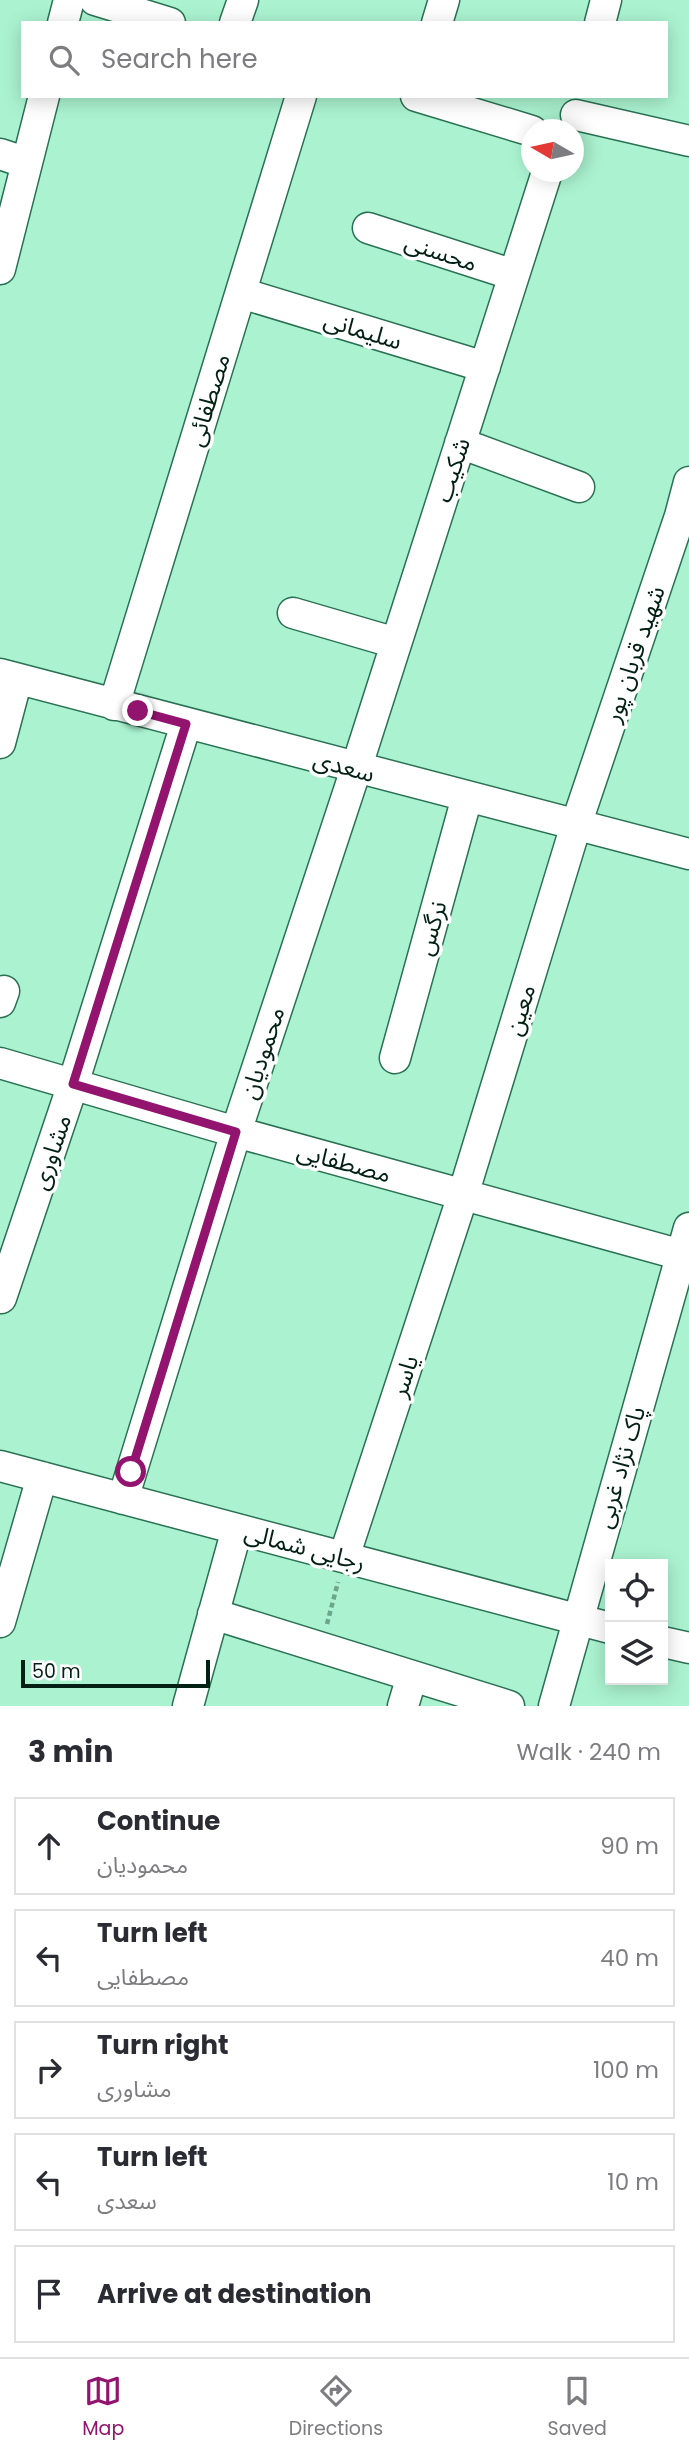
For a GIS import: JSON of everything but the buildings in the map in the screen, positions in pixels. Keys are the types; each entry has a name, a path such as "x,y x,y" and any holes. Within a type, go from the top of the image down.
{"street":[{"path":"64,21 69,0"},
{"path":"94,0 163,21"},
{"path":"236,21 243,0"},
{"path":"438,21 444,0"},
{"path":"601,21 606,0"},
{"path":"0,270 14,159 43,98"},
{"name":"مصطفائی","path":"114,705 300,98"},
{"path":"423,98 521,128"},
{"path":"574,114 689,141"},
{"name":"شکیب","path":"356,769 544,182"},
{"name":"محسنی","path":"368,228 514,275"},
{"name":"سلیمانی","path":"241,293 485,367"},
{"path":"460,443 579,487"},
{"name":"شهید قربان پور","path":"576,825 689,482"},
{"path":"293,613 396,643"},
{"path":"0,743 9,677"},
{"name":"سعدی","path":"9,677 689,854"},
{"name":"مشاوری","path":"1,1298 73,1084 186,724"},
{"name":"محمودیان","path":"123,1499 236,1132 356,769"},
{"name":"نرگس","path":"395,1058 467,797"},
{"name":"معین","path":"463,1195 576,825"},
{"name":"مصطفایی","path":"0,1063 463,1195 686,1247"},
{"name":"یاسر","path":"344,1557 463,1195"},
{"name":"پاک نژاد غربی","path":"554,1706 686,1247"},
{"name":"رجایی شمالی","path":"0,1466 605,1627"},
{"path":"0,1622 42,1477"},
{"path":"188,1706 237,1529"},
{"path":"214,1614 509,1706"},
{"path":"668,1643 689,1648"},
{"path":"403,1706 412,1676"}],"path":[{"path":"321,1647 344,1557"}],"route":[{"path":"131,1472 236,1132 73,1084 186,724 138,711"}]}
